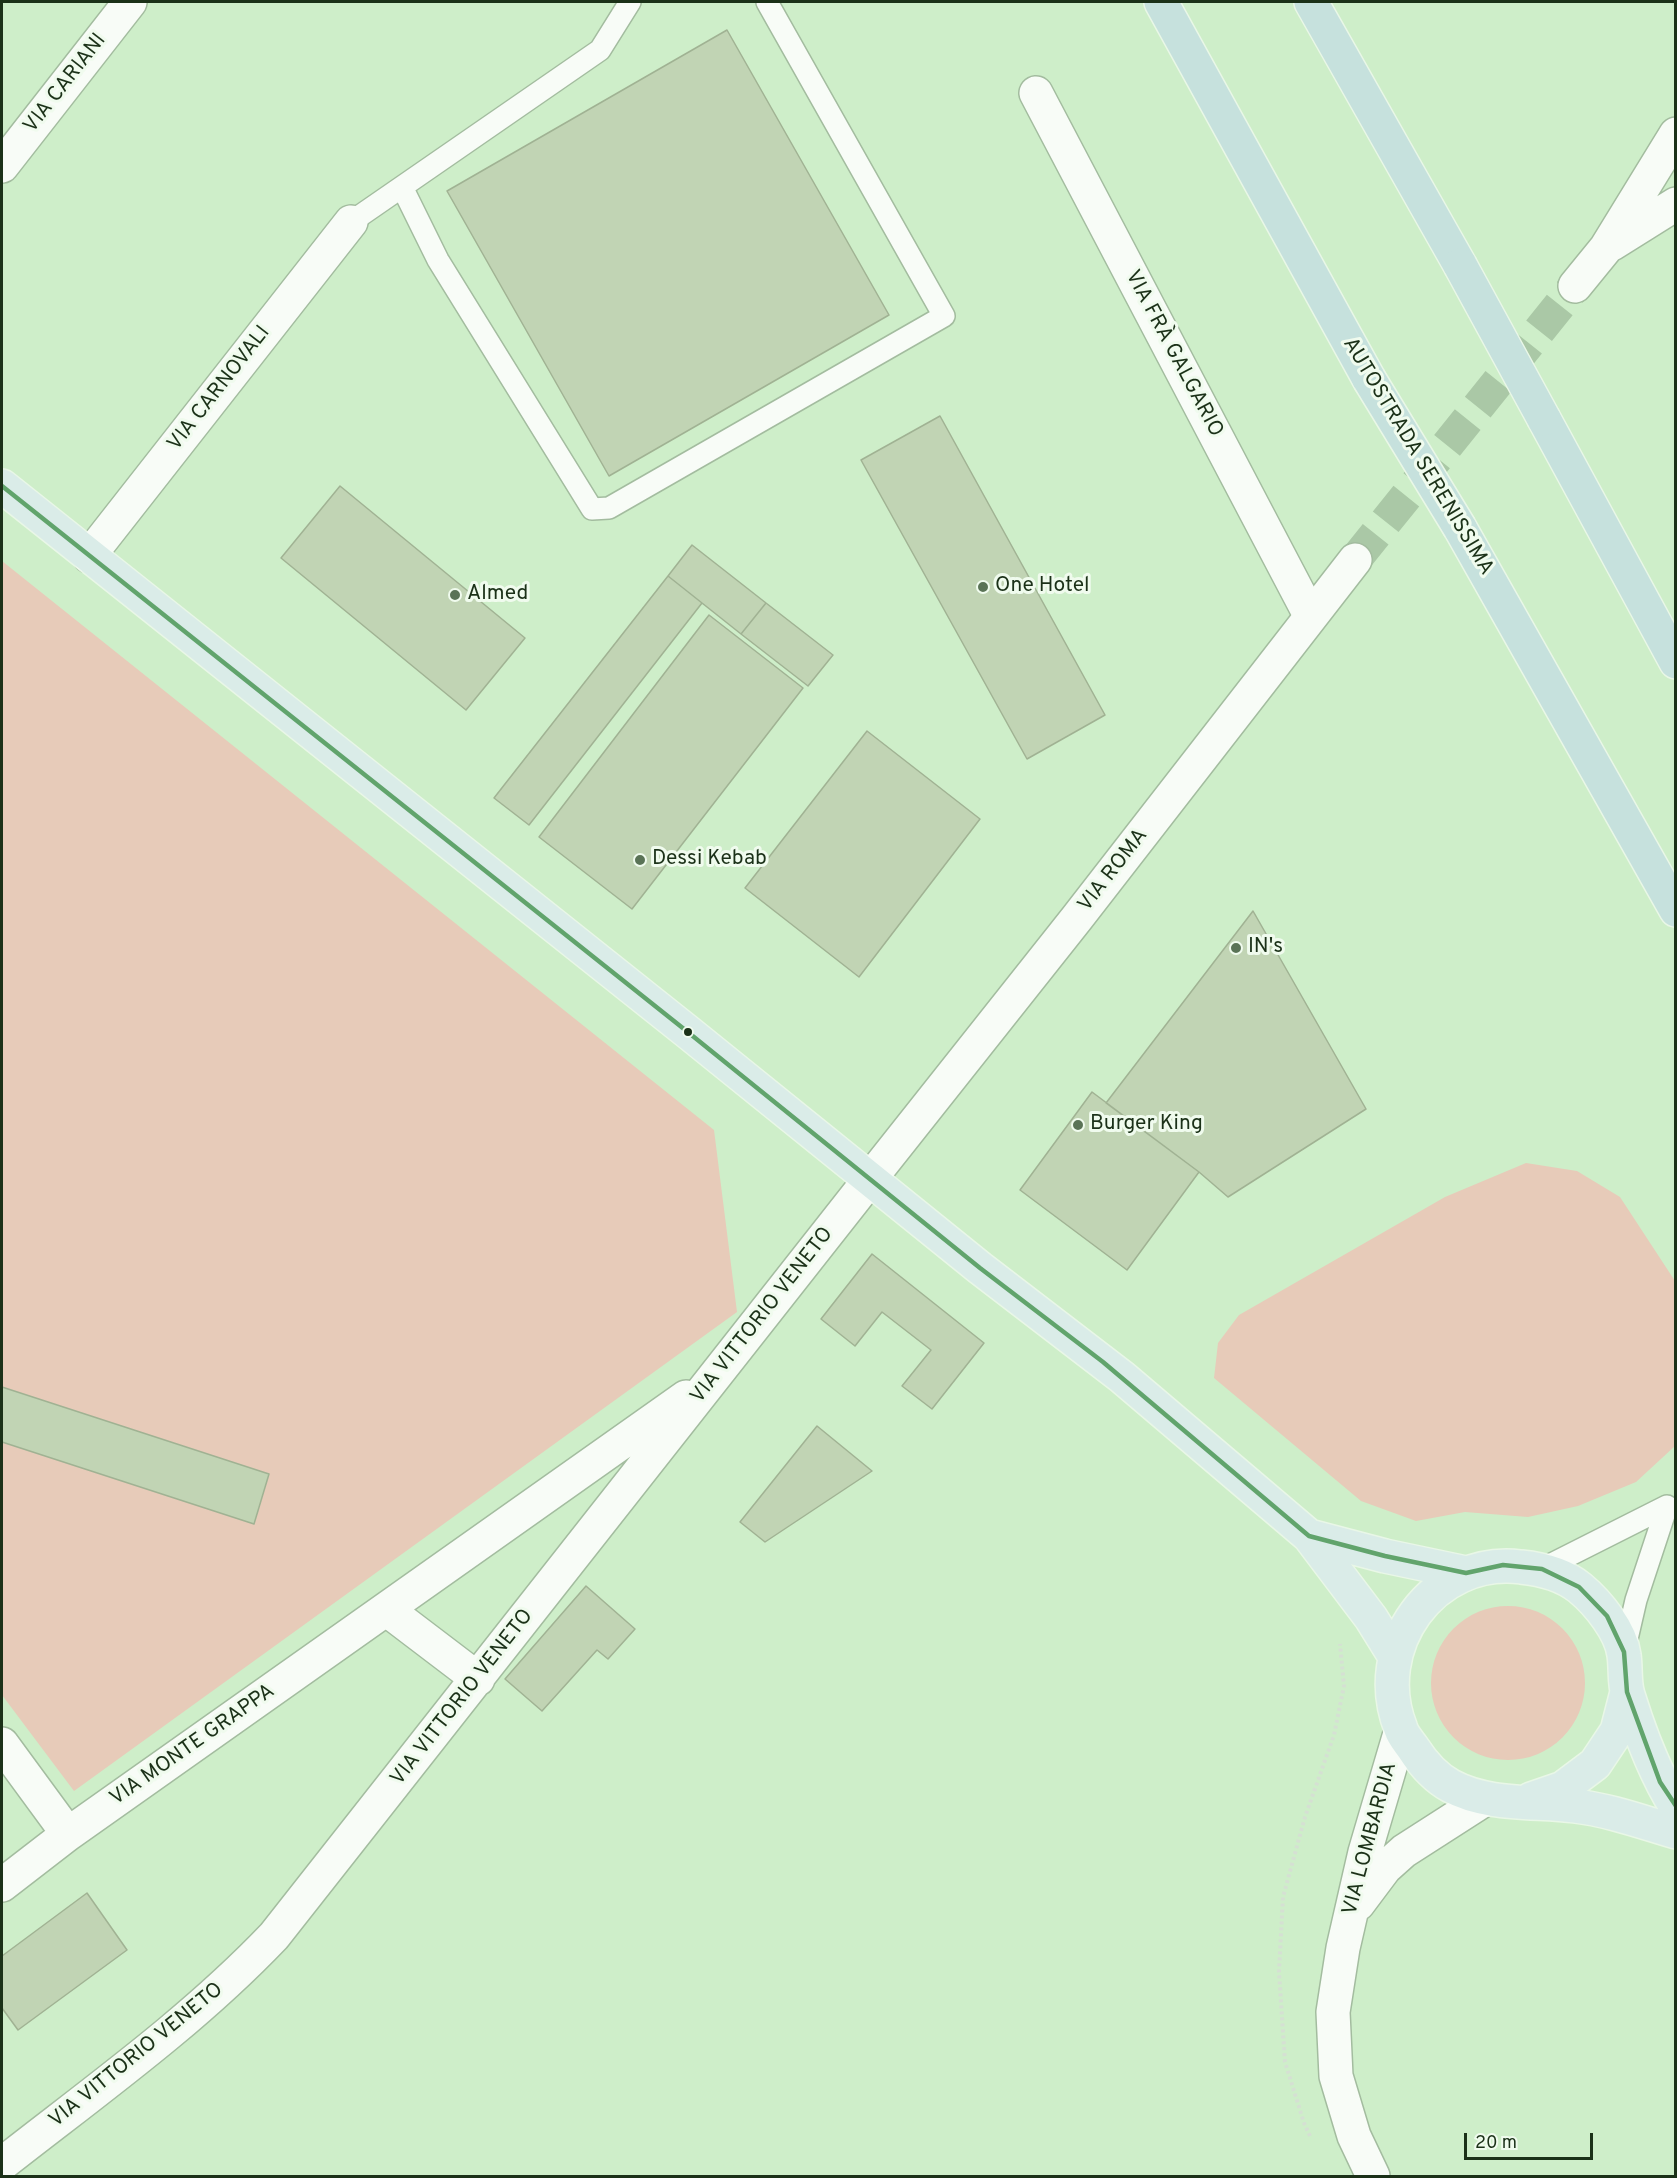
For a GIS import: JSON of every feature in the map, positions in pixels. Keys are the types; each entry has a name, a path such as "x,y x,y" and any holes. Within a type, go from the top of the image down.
{"highway":[{"name":"AUTOSTRADA SERENISSIMA","path":"1161,2 1369,379 1460,528 1676,910"},
{"path":"1311,2 1460,265 1676,662"}],"main road":[{"path":"2,486 980,1268 1103,1362 1309,1536 1371,1618 1394,1655"},
{"path":"1309,1536 1384,1556 1466,1573"},
{"path":"1676,1807 1660,1782 1627,1692 1624,1652 1607,1616 1579,1587 1542,1569 1503,1565 1466,1573 1434,1592 1409,1620 1394,1655 1392,1693 1401,1730 1421,1761 1450,1785 1485,1799 1577,1806 1676,1832"},
{"path":"1525,1801 1563,1788 1595,1764 1617,1731 1627,1692"}],"street":[{"name":"VIA CARIANI","path":"2,166 130,2"},
{"name":"VIA FRÀ GALGARIO","path":"1036,93 1310,615"},
{"path":"1575,286 1606,248 1676,134"},
{"path":"1606,248 1676,204"},
{"name":"VIA CARNOVALI","path":"89,556 351,222"},
{"name":"VIA ROMA","path":"870,1179 1077,918 1310,615 1355,560"},
{"name":"VIA VITTORIO VENETO","path":"2,2164 180,2025 256,1955 291,1916 870,1179"},
{"name":"VIA MONTE GRAPPA","path":"2,1885 68,1834 717,1375"},
{"path":"386,1609 478,1679"},
{"name":"VIA LOMBARDIA","path":"1373,2176 1354,2136 1336,2076 1333,2012 1343,1948 1365,1852 1401,1730"},
{"path":"2,1744 68,1834"},
{"name":"VIA LOMBARDIA","path":"1343,1948 1359,1904 1385,1868 1404,1851 1485,1799"}],"lane":[{"path":"351,222 600,50 630,2"},
{"path":"402,187 438,260 592,509 609,508 944,316 767,2"},
{"path":"1542,1569 1667,1506 1636,1600 1624,1652"}],"path":[{"path":"1315,2145 1304,2123 1285,2062 1279,1972 1283,1897 1305,1817 1334,1735 1344,1686 1340,1643"}],"shaded area":[{"path":"2,561 714,1130 737,1312 74,1791 2,1695"},
{"path":"1526,1163 1577,1171 1620,1197 1675,1281 1675,1446 1636,1482 1578,1506 1528,1517 1465,1512 1416,1521 1361,1501 1214,1378 1218,1343 1239,1315 1445,1197"},
{"path":"1508,1606 1537,1612 1551,1619 1562,1629 1572,1640 1579,1654 1585,1683 1579,1712 1572,1726 1562,1737 1551,1747 1537,1754 1508,1760 1479,1754 1465,1747 1454,1737 1444,1726 1437,1712 1431,1683 1437,1654 1444,1640 1454,1629 1465,1619 1479,1612"}],"building":[{"path":"727,30 889,315 609,476 447,191"},
{"name":"One Hotel","path":"940,416 1105,715 1027,759 861,460"},
{"path":"340,486 525,638 466,710 281,558"},
{"path":"692,545 766,603 741,634 668,576"},
{"path":"668,576 702,603 529,825 494,798"},
{"path":"766,603 833,655 808,686 741,634"},
{"path":"709,615 803,688 632,909 539,837"},
{"path":"867,731 980,819 859,977 745,888"},
{"path":"1253,911 1366,1109 1228,1197 1199,1172 1106,1103"},
{"path":"1092,1092 1199,1172 1127,1270 1020,1190"},
{"path":"872,1254 984,1343 932,1409 902,1386 931,1350 882,1312 855,1346 821,1319"},
{"path":"2,1387 269,1474 254,1524 2,1442"},
{"path":"817,1426 872,1471 765,1542 740,1522"},
{"path":"586,1586 635,1629 608,1659 597,1650 542,1711 505,1679"},
{"path":"87,1893 127,1950 18,2030 2,2008 2,1956"}],"tunnel":[{"path":"1355,560 1575,286"}],"transit line":[{"path":"2,486 689,1033 980,1268 1103,1362 1309,1536 1385,1556 1466,1573 1503,1565 1542,1569 1579,1587 1607,1616 1624,1652 1627,1692 1660,1782 1676,1806"}],"place":[{"name":"One Hotel","path":"983,587"},
{"name":"Almed","path":"455,595"},
{"name":"Dessi Kebab","path":"640,860"},
{"name":"IN's","path":"1236,948"},
{"name":"Burger King","path":"1078,1125"}]}
